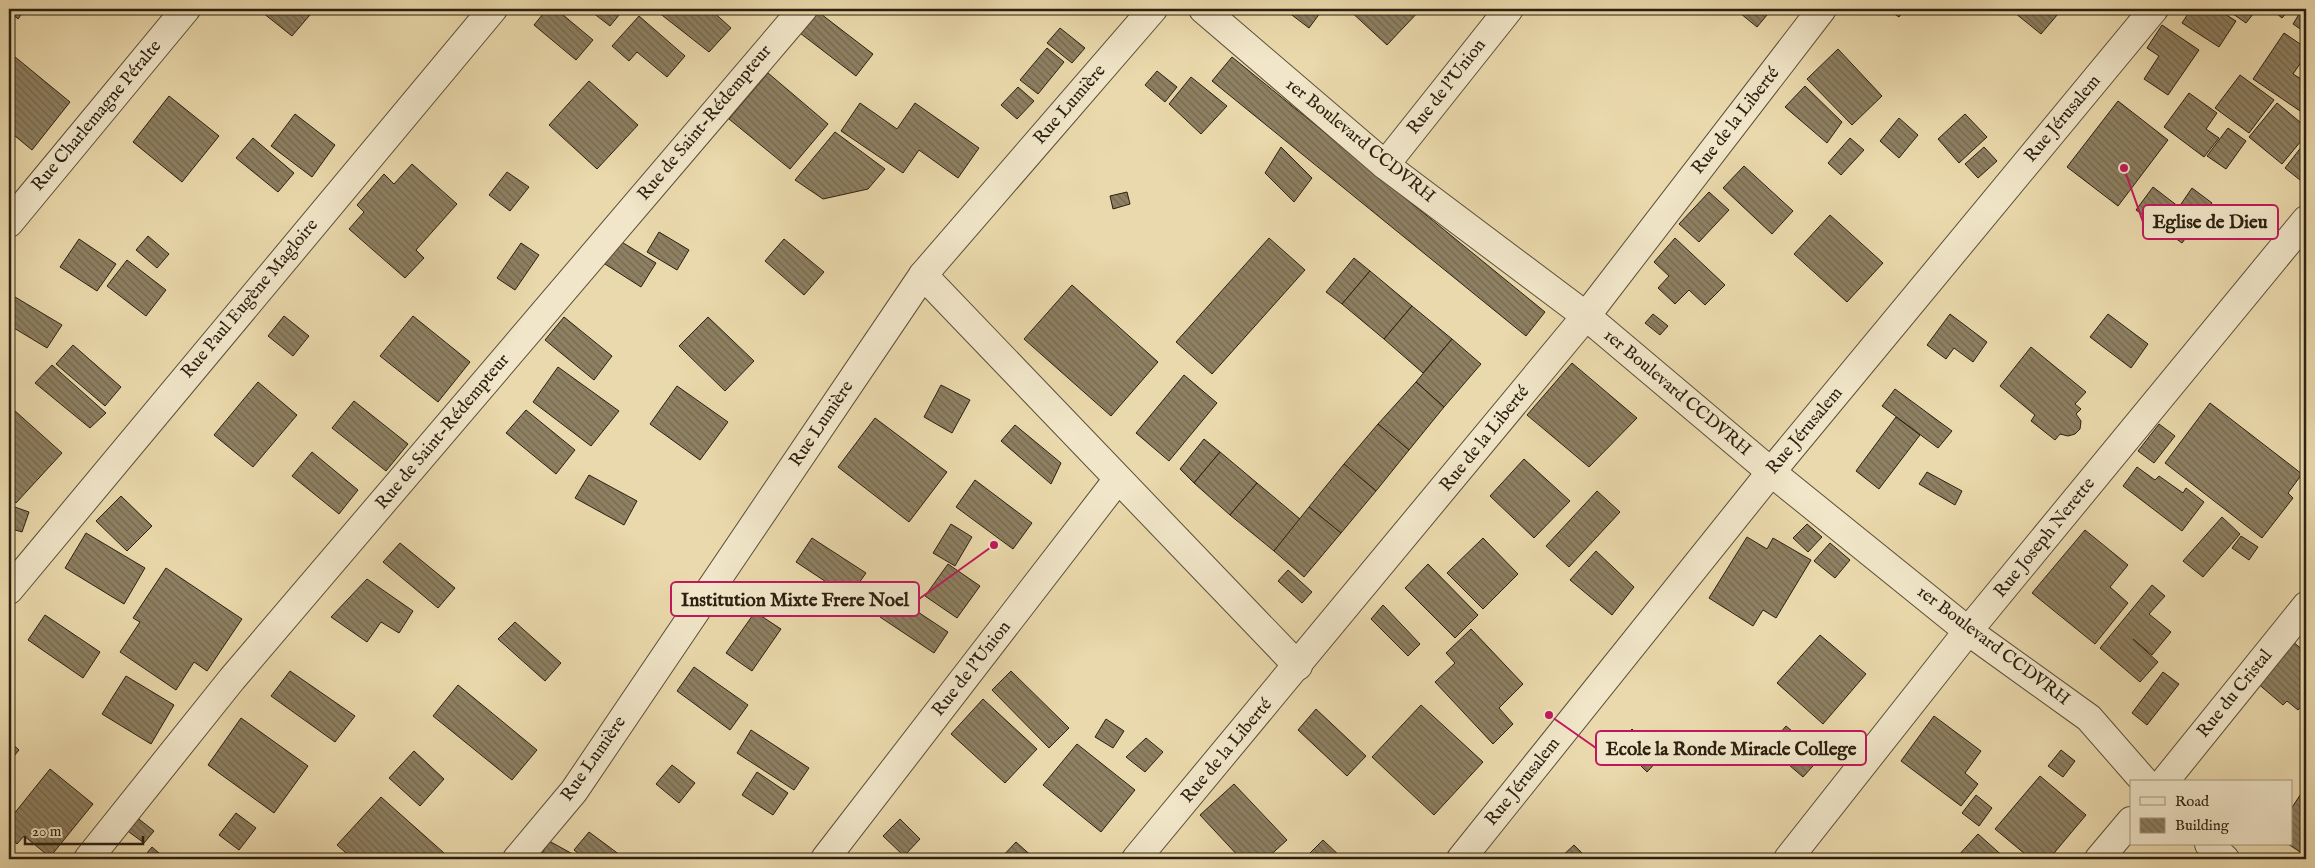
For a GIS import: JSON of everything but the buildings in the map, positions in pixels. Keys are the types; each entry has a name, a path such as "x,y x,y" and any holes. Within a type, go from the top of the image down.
{"street":[{"name":"Rue Charlemagne Péralte","path":"9,223 186,9"},
{"name":"Rue Paul Eugène Magloire","path":"9,590 493,9"},
{"name":"Rue de Saint-Rédempteur","path":"88,859 238,672 803,9"},
{"name":"Rue Lumière","path":"517,859 574,791 923,275 1153,9"},
{"name":"1er Boulevard CCDVRH","path":"1203,9 1385,165 1586,316 1771,472 1968,631 2089,718 2143,780"},
{"name":"Rue de l'Union","path":"1385,165 1509,9"},
{"name":"Rue de la Liberté","path":"1136,859 1298,666 1586,316 1822,9"},
{"name":"Rue Jérusalem","path":"1462,859 1771,472 2154,9"},
{"name":"Rue Joseph Nerette","path":"1788,859 1968,631 2306,220"},
{"path":"923,275 1298,666"},
{"name":"Rue de l'Union","path":"825,859 1118,479"},
{"name":"Rue du Cristal","path":"2166,780 2306,606"},
{"path":"2099,859 2130,822"},
{"path":"2211,846 2225,859"}],"place":[{"name":"Eglise de Dieu","path":"2124,168"},
{"name":"Institution Mixte Frere Noel","path":"994,545"},
{"name":"Ecole la Ronde Miracle College","path":"1549,715"}]}
